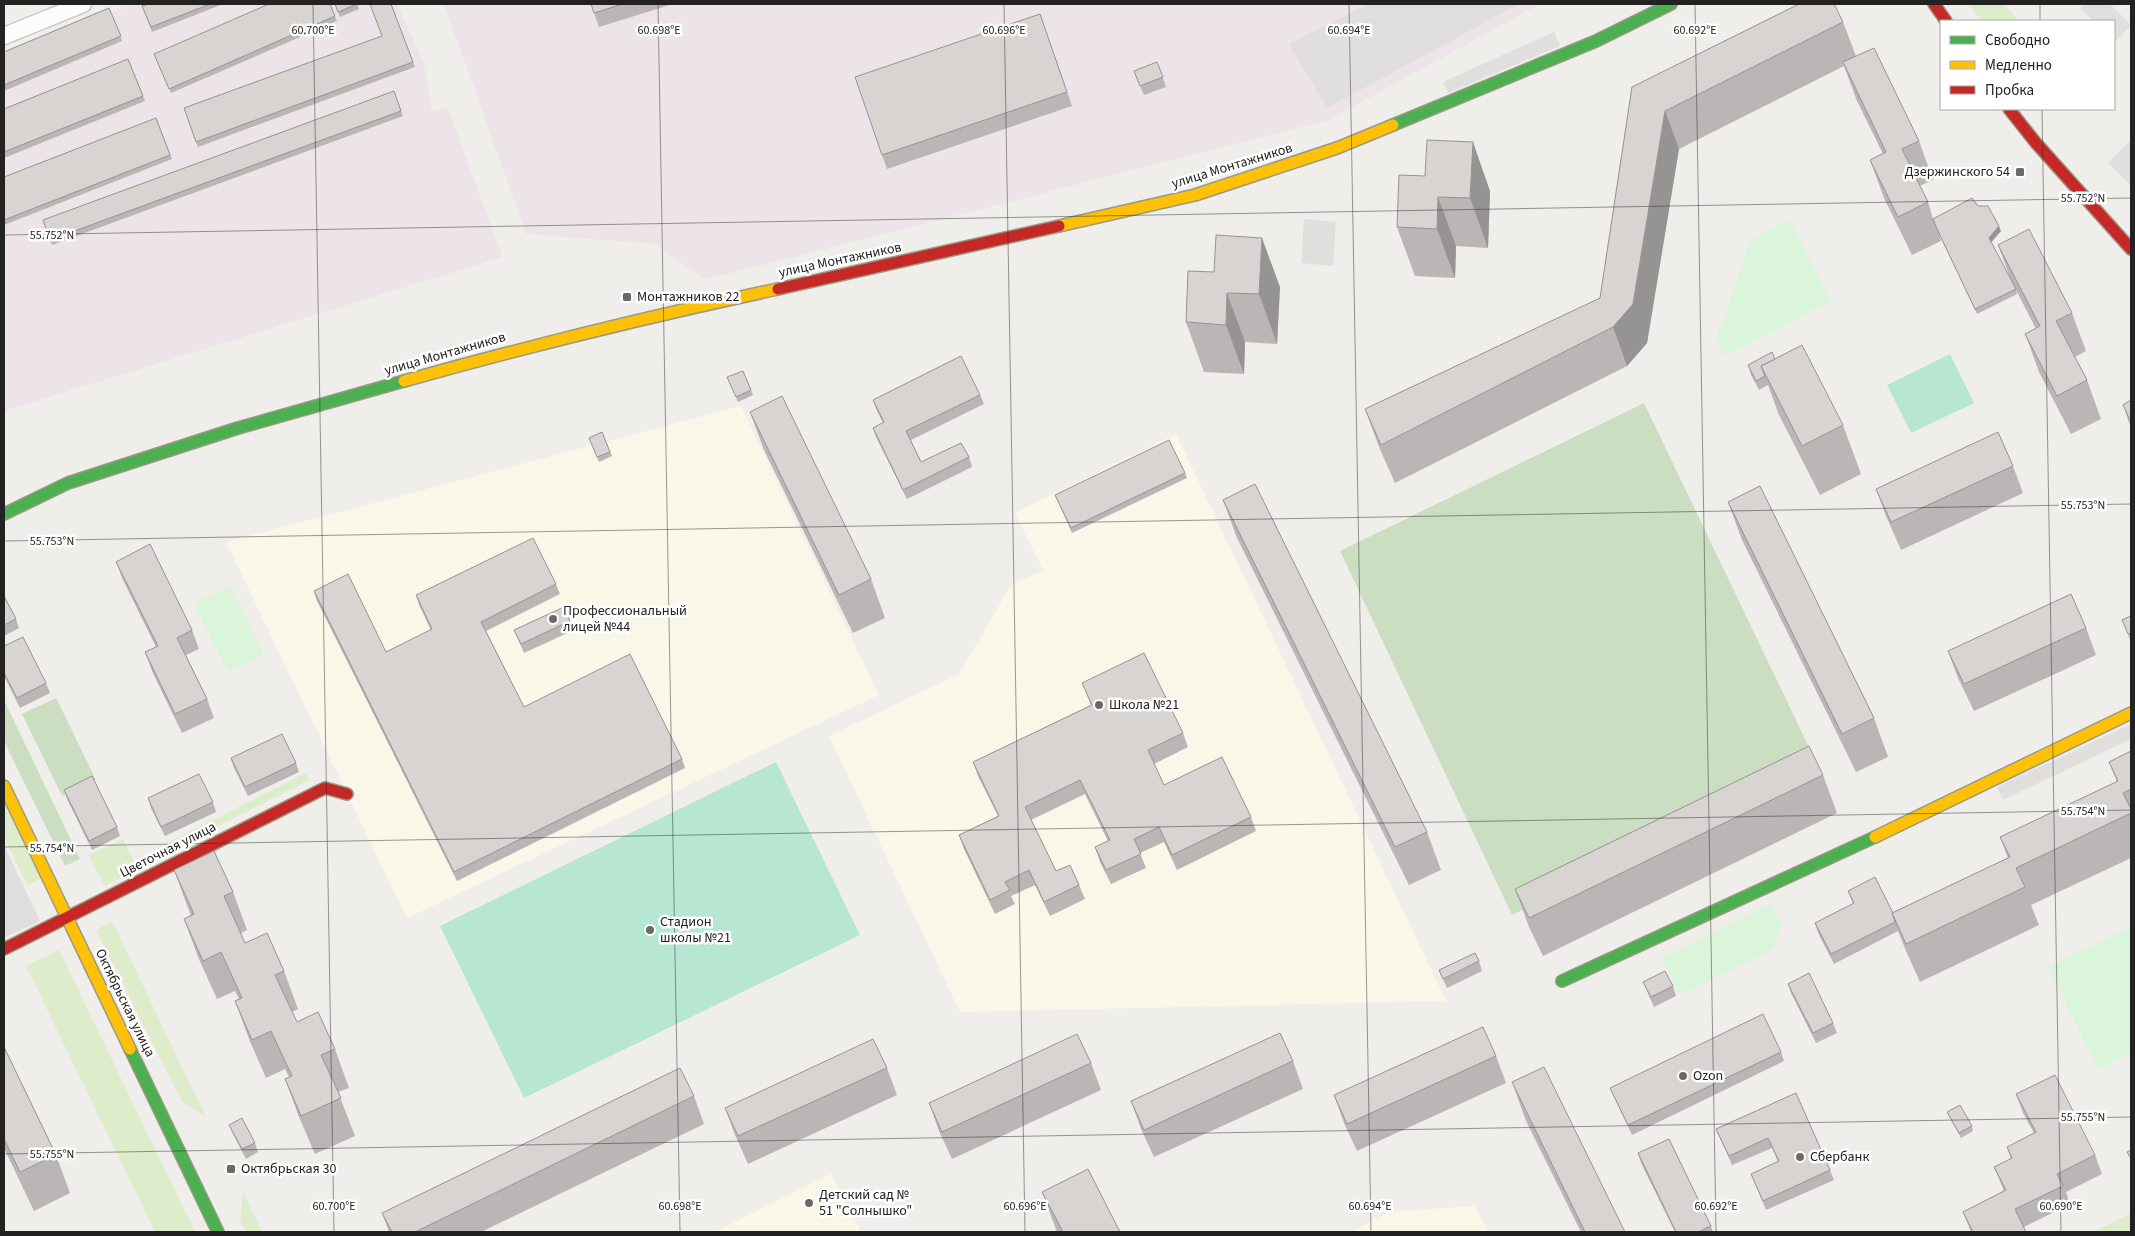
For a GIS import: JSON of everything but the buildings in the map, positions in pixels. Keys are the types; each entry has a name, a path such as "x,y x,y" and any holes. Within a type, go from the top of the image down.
{"street":[{"path":"4,36 83,4"},
{"name":"улица Монтажников","path":"4,514 68,482 238,428 536,344 687,308 825,279 1195,195 1337,148 1596,41 1671,4"},
{"path":"1934,4 1945,20"},
{"path":"2010,110 2036,143 2131,249"},
{"path":"1562,981 1942,806 2131,713"},
{"name":"Октябрьская улица","path":"4,786 218,1232"},
{"name":"Цветочная улица","path":"4,949 325,788 347,794"}],"shaded area":[{"path":"133,4 397,4 424,63 432,111 447,106 503,257 4,411 4,56"},
{"path":"444,4 1540,4 1329,120 704,280 655,244 526,234"},
{"path":"1369,4 1519,4 1327,108 1289,44"},
{"path":"2084,4 2110,4 2131,25 2115,42 2115,20 2093,20 2080,8"},
{"path":"1554,32 1560,46 1448,93 1443,82"},
{"path":"2131,140 2131,186 2108,163"},
{"path":"1304,219 1336,222 1333,266 1301,263"},
{"name":"Профессиональный лицей №44","path":"741,406 879,695 407,918 226,542"},
{"name":"Школа №21","path":"1176,434 1446,1001 960,1012 829,736 959,674 1011,585 1043,570 1015,513"},
{"path":"2131,724 2131,739 2003,800 1997,787"},
{"path":"4,845 40,921 4,938"},
{"name":"Детский сад № 51 \"Солнышко\"","path":"831,1174 861,1232 714,1232"},
{"path":"1475,1206 1488,1232 1351,1232 1389,1212"}],"green space":[{"path":"1968,4 2004,4 2018,20 1981,20"},
{"path":"1789,219 1831,301 1725,356 1716,340 1751,239"},
{"path":"1950,354 1974,403 1911,433 1887,385"},
{"path":"1644,403 1817,764 1512,915 1340,551"},
{"path":"231,586 264,655 228,672 194,603"},
{"path":"56,698 96,780 62,796 22,714"},
{"path":"4,700 80,859 65,866 4,741"},
{"name":"Стадион школы №21","path":"776,762 860,935 524,1098 440,926"},
{"path":"306,773 310,780 166,852 163,845"},
{"path":"4,796 44,877 27,885 4,837"},
{"path":"123,839 138,870 104,886 89,855"},
{"path":"1771,904 1782,927 1772,950 1680,995 1662,958"},
{"path":"112,921 206,1117 182,1102 96,930"},
{"path":"2131,927 2131,1053 2098,1069 2048,966"},
{"path":"59,950 195,1232 155,1232 26,966"},
{"path":"243,1191 262,1232 246,1232 240,1220"},
{"path":"2131,1213 2131,1232 2094,1232"}],"traffic: fast":[{"path":"1393,125 1596,41 1671,4"},
{"path":"4,514 68,483 238,428 404,381"},
{"path":"1562,981 1875,837"},
{"path":"130,1049 218,1232"}],"traffic: slow":[{"path":"1059,226 1195,195 1337,148 1393,125"},
{"path":"404,381 590,332 778,289"},
{"path":"1875,837 2131,713"},
{"path":"4,786 130,1049"}],"traffic: jam":[{"path":"1934,4 1945,20"},
{"path":"2010,110 2036,143 2131,249"},
{"path":"778,289 1059,226"},
{"path":"4,949 325,788 347,794"}],"place":[{"name":"Дзержинского 54","path":"2020,172"},
{"name":"Монтажников 22","path":"627,297"},
{"name":"Профессиональный лицей №44","path":"553,619"},
{"name":"Школа №21","path":"1099,705"},
{"name":"Стадион школы №21","path":"650,930"},
{"name":"Ozon","path":"1683,1076"},
{"name":"Сбербанк","path":"1800,1157"},
{"name":"Октябрьская 30","path":"231,1169"},
{"name":"Детский сад № 51 \"Солнышко\"","path":"809,1203"}]}
